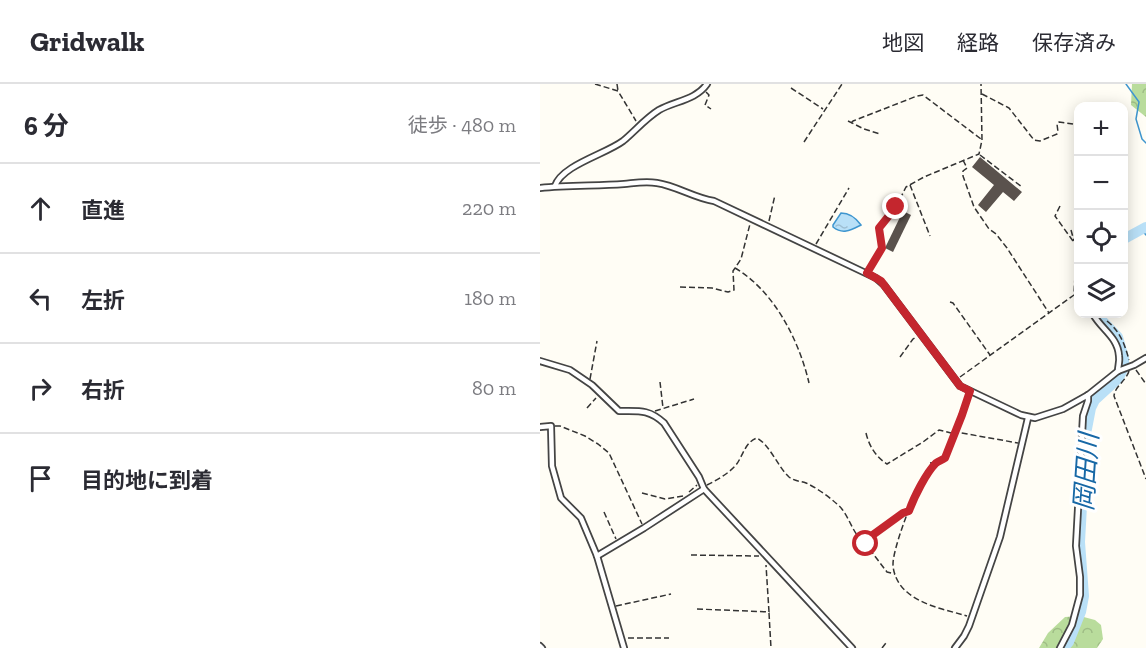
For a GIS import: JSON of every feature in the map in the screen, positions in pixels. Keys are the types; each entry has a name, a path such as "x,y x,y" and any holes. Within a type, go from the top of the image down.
{"street":[{"path":"555,186 557,179 562,175 621,142 658,111 698,94 707,84"},
{"path":"540,188 655,182 714,201 753,218 881,281 960,386 1028,418 1064,409 1088,395 1119,371 1146,358"},
{"path":"1095,318 1114,340 1119,357 1119,371"},
{"path":"540,361 566,368 587,382 619,411 634,410 650,413 664,423 703,486 852,648"},
{"path":"1060,648 1072,625 1080,595 1076,546 1083,416 1088,395"},
{"path":"955,648 964,636 972,618 1000,537 1028,418"},
{"path":"540,427 551,426 552,466 561,498 581,518 597,556 624,648"},
{"path":"597,556 644,528 703,486"}],"path":[{"path":"595,84 618,92"},
{"path":"617,84 618,92 638,128"},
{"path":"804,142 842,84"},
{"path":"867,273 882,248 879,228 896,207 906,187 979,154 982,147 981,84"},
{"path":"791,88 825,110"},
{"path":"703,89 709,95 705,105 711,109"},
{"path":"981,94 1009,108 1036,141 1057,134 1059,122 1073,124"},
{"path":"851,123 923,95 982,140"},
{"path":"848,121 880,134"},
{"path":"979,154 1022,187"},
{"path":"963,160 967,168 963,171 963,176 974,207 989,230 996,234 1007,248 1049,313"},
{"path":"909,185 930,236"},
{"path":"814,247 849,188"},
{"path":"767,225 775,195"},
{"path":"1060,206 1055,216 1074,241"},
{"path":"680,286 712,288 723,292 734,290 733,271 741,259 753,218"},
{"path":"1071,230 1074,241"},
{"path":"956,380 1074,295 1077,264"},
{"path":"735,268 753,281 777,308 798,348 809,382"},
{"path":"950,302 990,355"},
{"path":"1107,321 1117,330 1125,346 1130,367 1129,373 1114,396 1146,479"},
{"path":"900,357 913,339 921,334"},
{"path":"587,382 597,341"},
{"path":"1130,367 1146,384"},
{"path":"660,382 663,408"},
{"path":"930,463 945,458 970,391"},
{"path":"587,408 600,393"},
{"path":"650,413 694,399"},
{"path":"551,426 560,426 585,436 609,453 644,528"},
{"path":"866,433 872,450 887,464 923,442 939,429 1022,443"},
{"path":"642,494 665,499 681,496 703,486 730,471 738,463 748,444 757,438 764,443 791,479 815,488 839,506 853,530 888,572 896,574"},
{"path":"937,462 920,487 909,511 893,563 903,588 915,598 926,604 972,618"},
{"path":"863,542 909,511"},
{"path":"604,512 619,544"},
{"path":"691,555 765,555 771,648"},
{"path":"612,606 671,594"},
{"path":"697,609 769,612"},
{"path":"621,638 669,638"},
{"path":"882,648 886,644"}],"green space":[{"path":"1132,84 1146,84 1146,117 1131,105"},
{"path":"1080,616 1095,620 1101,625 1103,639 1097,648 1039,648 1048,633 1065,617"}],"water":[{"path":"841,213 852,216 861,225 847,231 840,231 833,227"}],"building":[{"path":"980,157 1022,192 1014,201 1003,192 986,212 978,205 994,185 972,167"},
{"path":"903,211 911,215 893,252 885,248"}],"waterway":[{"path":"1126,84 1139,102 1136,119 1142,139 1146,143"},
{"name":"岡田川","path":"1128,237 1146,227"},
{"name":"岡田川","path":"1141,229 1146,235"},
{"name":"岡田川","path":"1064,648 1069,642 1081,612 1084,596 1080,542 1086,434 1091,408 1095,400 1119,378 1124,367 1118,337 1100,318"}],"route":[{"path":"866,544 863,542 909,511 924,481 937,462 945,458 970,391 960,386 881,281 867,273 882,248 879,228 896,207"}]}
